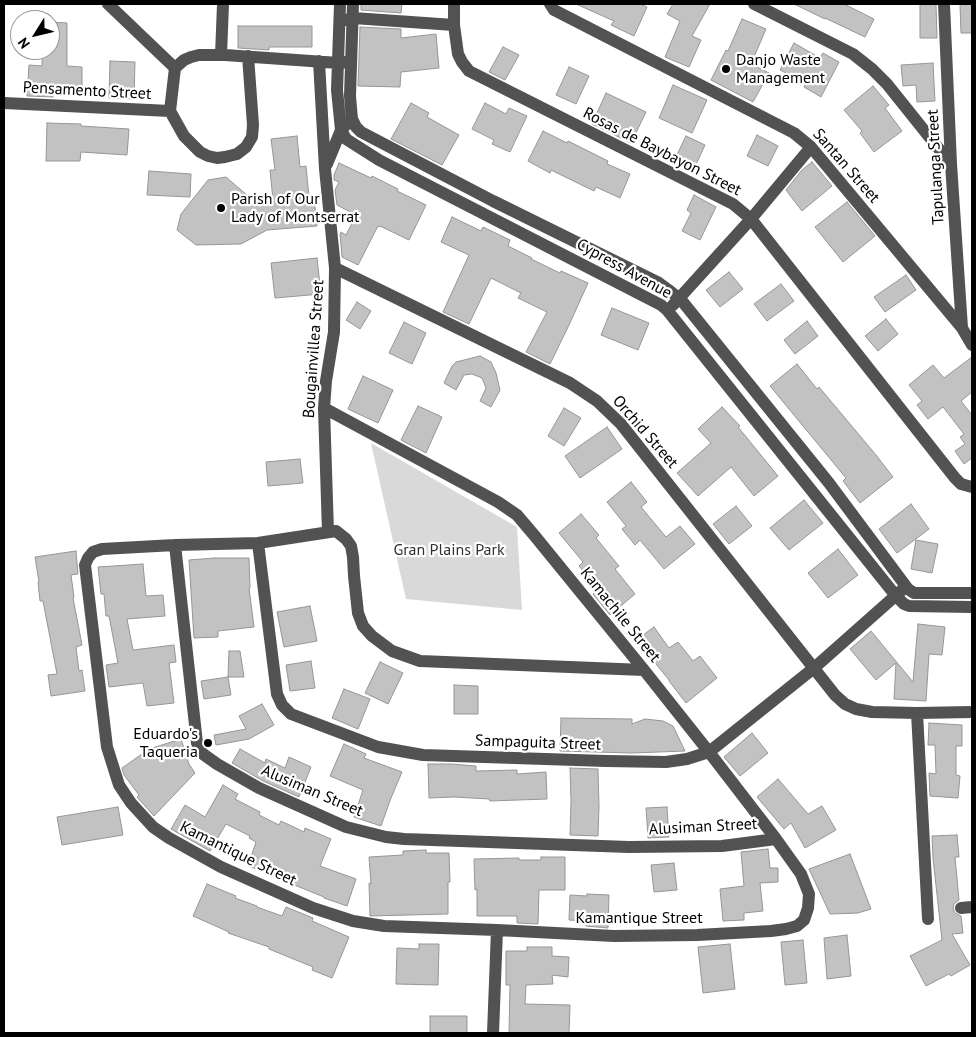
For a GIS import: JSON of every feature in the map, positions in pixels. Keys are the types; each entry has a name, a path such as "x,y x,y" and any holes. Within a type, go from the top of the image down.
{"street":[{"path":"108,4 175,68 184,60 199,55 345,62"},
{"path":"221,55 223,4"},
{"path":"340,4 340,22 352,119 341,130"},
{"path":"341,130 337,90 345,62 353,18 353,4"},
{"name":"Rosas de Baybayon Street","path":"454,4 454,25 458,54 469,71 733,204 750,218 955,478 961,484 972,487"},
{"name":"Santan Street","path":"550,4 554,10 794,132 811,147 962,328 972,345"},
{"path":"754,4 853,54 872,69 887,84 951,164"},
{"name":"Tapulanga Street","path":"944,4 951,164 962,328"},
{"path":"340,22 353,18 454,25"},
{"name":"Pensamento Street","path":"175,68 170,111 184,136 200,152 217,158 225,157 237,154 246,147 252,138 253,125 248,56"},
{"name":"Bougainvillea Street","path":"319,61 325,169 334,268 334,332 326,381 324,408 328,532"},
{"name":"Pensamento Street","path":"4,103 170,111"},
{"name":"Cypress Avenue","path":"352,119 361,132 493,201 659,283 679,298 829,483 906,586"},
{"name":"Bougainvillea Street","path":"325,169 341,130"},
{"name":"Cypress Avenue","path":"341,130 346,139 379,160 668,310 904,604 909,606 972,607"},
{"path":"668,310 811,147"},
{"path":"486,215 493,201"},
{"name":"Orchid Street","path":"334,268 570,383 597,401 622,424 844,704 856,709 872,712 972,712"},
{"name":"Kamachile Street","path":"324,408 498,502 517,516 644,670 776,839 801,874 809,894 808,908 804,920"},
{"path":"328,532 336,531 341,534 351,546 358,613 363,626 372,636 392,651 420,661 644,670"},
{"name":"Kamantique Street","path":"328,532 258,543 102,549 93,552 88,558 85,565 107,747 119,785 131,803 153,827 221,867 313,908 353,921 384,926 614,936 697,935 786,929 797,926 804,920"},
{"name":"Sampaguita Street","path":"258,543 277,694 282,705 291,714 378,748 423,755 666,762 687,759 709,752 814,668 906,586"},
{"name":"Alusiman Street","path":"175,545 198,743 203,754 259,788 346,827 386,837 404,839 638,847 722,846 776,839"},
{"path":"906,586 914,593 972,593"},
{"path":"917,713 928,920"},
{"path":"493,1033 497,930"}],"green space":[{"name":"Gran Plains Park","path":"371,443 517,527 522,610 406,599"}],"building":[{"path":"361,4 402,4 401,13 361,10"},
{"path":"576,4 640,4 647,7 634,36 611,25 614,21"},
{"path":"673,4 710,4 692,36 701,40 689,67 665,57 680,21 667,14"},
{"path":"794,4 844,4 874,19 865,37"},
{"path":"920,4 936,4 937,38 920,38"},
{"path":"960,4 972,4 972,33 961,33"},
{"path":"742,19 766,29 751,64 769,73 753,102 711,80 726,50 728,51"},
{"path":"60,23 67,23 67,66 82,67 82,93 54,92 53,97 27,96 29,65 42,66 42,60 60,60"},
{"path":"238,26 312,26 312,47 269,47 269,50 238,48"},
{"path":"360,27 401,29 401,38 436,34 439,68 401,72 400,87 358,86"},
{"path":"794,43 820,58 823,53 839,62 821,97 804,87 806,83 780,70"},
{"path":"503,47 519,55 505,80 489,72"},
{"path":"110,61 135,62 134,99 109,98"},
{"path":"933,63 935,101 917,102 916,85 903,86 901,65"},
{"path":"569,67 589,76 576,104 556,95"},
{"path":"673,85 707,100 692,133 659,118"},
{"path":"873,86 889,105 885,108 902,131 874,152 860,133 862,131 844,110"},
{"path":"606,93 646,112 631,143 592,124"},
{"path":"411,103 429,113 427,117 459,135 442,165 391,139"},
{"path":"485,103 506,114 509,108 527,116 510,152 492,144 494,140 472,129"},
{"path":"47,123 129,129 127,155 81,152 80,161 46,161"},
{"path":"543,131 567,143 568,141 608,161 607,164 630,174 620,198 596,187 594,191 551,170 550,173 528,161"},
{"path":"757,135 778,146 768,166 747,156"},
{"path":"297,136 300,167 306,166 309,197 314,197 317,226 267,230 241,244 196,245 177,230 181,214 208,180 226,177 255,202 273,200 270,170 275,170 271,139"},
{"path":"686,136 705,145 693,171 674,161"},
{"path":"812,162 832,186 802,211 786,190 802,170"},
{"path":"339,163 371,178 372,176 426,205 409,240 378,226 358,265 342,257 340,234 341,232 346,235 356,215 337,205 335,190 339,182 334,180 334,175"},
{"path":"149,171 191,174 190,197 147,195"},
{"path":"694,195 716,207 700,240 682,231 691,213 687,210"},
{"path":"847,202 875,236 843,262 815,227"},
{"path":"452,217 481,231 483,227 510,240 508,246 531,259 560,273 561,271 588,283 550,364 526,352 547,312 518,298 521,293 491,278 469,324 443,312 469,255 441,242"},
{"path":"317,258 321,294 275,298 271,263"},
{"path":"729,272 743,289 720,307 706,290"},
{"path":"906,275 916,290 885,312 874,297"},
{"path":"781,284 794,301 767,321 754,304"},
{"path":"357,302 371,311 360,329 346,320"},
{"path":"612,308 649,323 638,350 601,335"},
{"path":"886,319 898,334 878,351 865,336"},
{"path":"807,321 818,336 795,354 784,340"},
{"path":"404,322 426,333 412,364 389,353"},
{"path":"480,356 491,362 500,390 491,407 480,401 486,388 482,378 472,374 464,375 456,390 444,383 456,362"},
{"path":"972,357 972,392 961,401 972,415 972,458 964,464 955,451 965,444 960,437 964,434 943,407 928,419 917,405 922,401 909,385 933,365 944,378"},
{"path":"797,364 817,389 819,387 893,477 860,503 843,481 846,478 770,386"},
{"path":"363,376 393,390 378,423 348,409"},
{"path":"418,406 442,417 426,453 401,440"},
{"path":"722,407 740,426 738,427 778,476 754,496 731,467 698,496 677,473 711,443 698,429"},
{"path":"564,408 581,418 564,446 548,436"},
{"path":"607,427 622,449 580,478 565,456"},
{"path":"300,459 303,483 268,486 266,462"},
{"path":"631,482 647,502 641,507 666,537 680,526 695,544 664,569 640,540 635,545 622,529 626,526 607,502"},
{"path":"804,500 823,523 789,550 770,528"},
{"path":"911,504 929,529 897,553 879,529"},
{"path":"736,506 752,526 729,544 713,524"},
{"path":"581,514 599,535 596,538 619,566 615,569 635,594 610,615 593,594 599,590 579,566 583,562 559,533"},
{"path":"916,540 938,544 932,573 911,569"},
{"path":"838,549 858,575 828,598 808,573"},
{"path":"76,551 78,574 71,575 73,598 82,645 76,647 79,671 82,670 85,691 51,696 48,675 57,674 43,601 40,601 35,557"},
{"path":"249,558 249,588 254,627 218,631 218,637 194,638 189,560"},
{"path":"143,564 146,596 163,595 165,616 127,619 133,650 174,645 176,662 169,663 174,703 147,706 143,683 109,687 106,665 118,663 109,616 106,616 104,594 101,594 98,567"},
{"path":"310,606 317,641 284,647 277,612"},
{"path":"918,624 945,627 942,655 929,654 926,701 894,699 896,663 876,680 850,649 871,631 913,682"},
{"path":"654,627 669,648 678,642 693,661 700,656 717,678 686,703 636,640"},
{"path":"229,651 240,651 244,677 228,677"},
{"path":"311,661 315,688 290,691 286,665"},
{"path":"380,662 403,673 388,704 365,693"},
{"path":"228,677 231,695 204,699 201,681"},
{"path":"454,685 478,686 478,714 454,714"},
{"path":"344,689 370,699 358,729 332,718"},
{"path":"262,704 274,725 249,739 216,745 214,735 246,729 239,716"},
{"path":"561,718 632,719 632,724 645,719 663,721 673,726 685,751 632,753 560,751"},
{"path":"929,723 962,725 962,746 956,746 956,775 960,776 958,798 930,796 929,773 936,774 935,745 928,745"},
{"path":"752,733 768,753 740,776 724,757"},
{"path":"181,739 189,764 195,773 154,816 137,797 139,795 124,775 122,768 149,749"},
{"path":"344,744 366,754 364,758 402,772 381,826 354,817 363,790 330,776"},
{"path":"240,749 265,763 266,759 285,768 289,757 311,767 299,797 263,781 232,763"},
{"path":"428,764 476,766 476,771 517,770 517,774 546,772 547,799 490,801 489,799 454,797 429,798"},
{"path":"570,768 598,769 598,836 570,835"},
{"path":"778,779 808,814 822,806 836,830 805,848 791,823 784,829 757,797"},
{"path":"223,785 238,794 235,799 260,812 259,815 279,825 281,821 304,832 305,828 331,839 320,866 356,879 347,906 287,882 288,880 248,866 256,842 249,838 250,836 226,824 210,851 171,829 185,805 205,817"},
{"path":"118,807 123,835 62,845 57,817"},
{"path":"667,807 669,837 648,838 646,808"},
{"path":"957,835 959,857 955,857 959,900 954,904 953,908 955,913 961,916 963,933 952,934 970,965 951,976 949,974 926,986 910,956 942,940 932,836"},
{"path":"768,849 770,868 778,868 778,882 760,883 763,911 744,913 744,920 723,921 720,889 744,886 741,852"},
{"path":"426,850 426,853 449,853 448,914 370,916 369,883 371,884 369,857 403,855 403,851"},
{"path":"850,854 871,909 858,913 830,914 809,869"},
{"path":"541,857 565,857 565,890 539,890 538,924 517,923 517,916 477,916 474,859 519,858 519,860 541,860"},
{"path":"674,863 677,890 654,892 651,865"},
{"path":"207,884 236,896 235,898 282,916 286,907 313,918 312,921 349,937 332,978 312,970 313,967 269,949 269,947 228,933 193,916"},
{"path":"587,894 609,895 608,928 586,926 586,921 569,920 570,895 587,896"},
{"path":"847,935 851,976 827,979 824,938"},
{"path":"803,940 807,983 785,985 781,942"},
{"path":"419,944 439,944 438,985 396,984 397,948 419,949"},
{"path":"730,944 735,989 703,993 698,947"},
{"path":"527,947 552,947 552,956 569,957 568,977 552,975 553,984 526,985 525,1004 570,1005 569,1033 509,1033 510,985 506,985 506,951 527,951"},
{"path":"430,1016 467,1016 467,1033 430,1033"}],"place":[{"name":"Danjo Waste Management","path":"726,69"},
{"name":"Parish of Our Lady of Montserrat","path":"221,208"},
{"name":"Eduardo's Taqueria","path":"208,743"}]}
